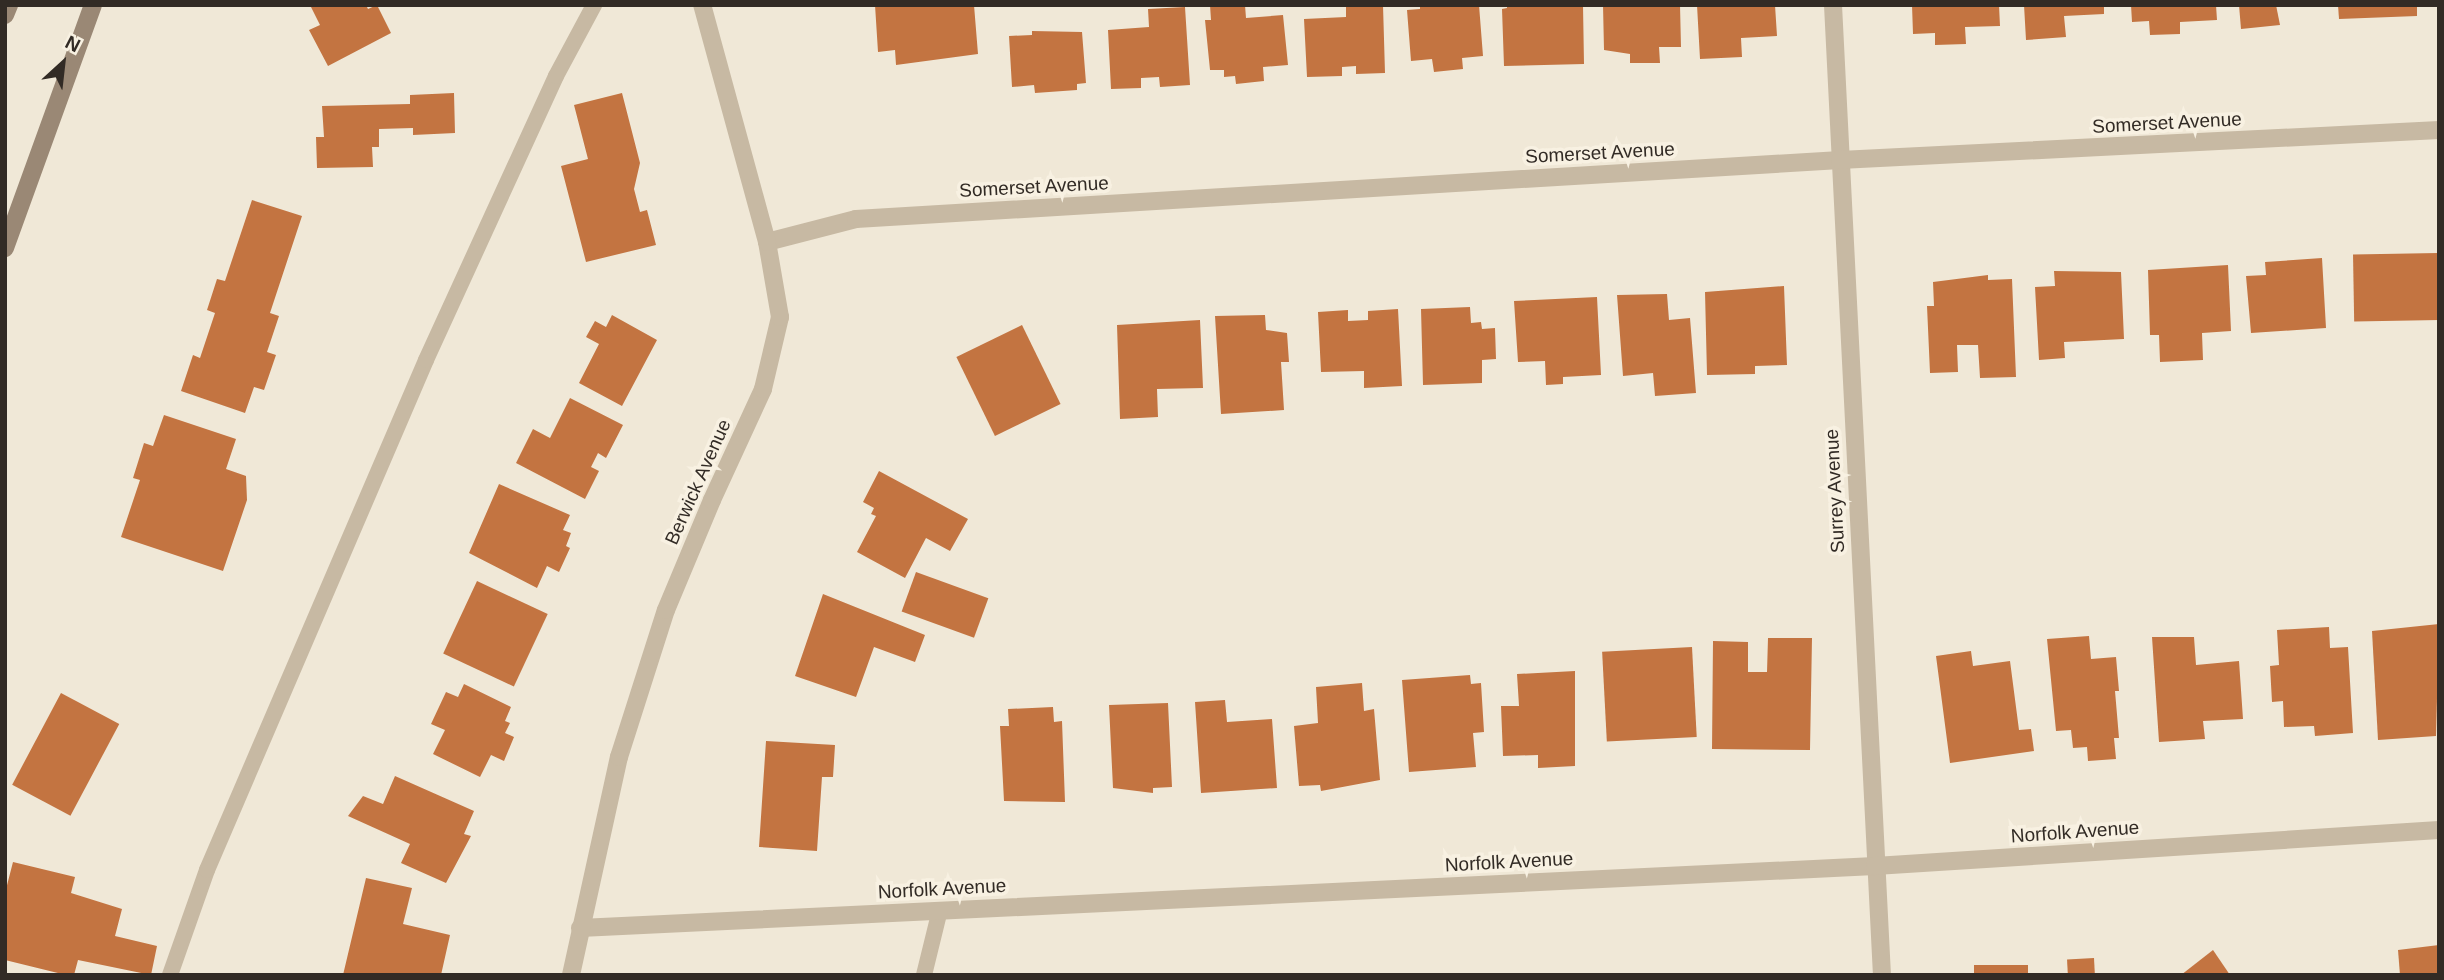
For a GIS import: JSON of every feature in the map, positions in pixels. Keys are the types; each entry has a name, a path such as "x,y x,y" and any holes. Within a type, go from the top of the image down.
{"main road":[{"path":"5,15 9,5"},
{"path":"5,248 93,5"}],"street":[{"name":"Berwick Avenue","path":"570,975 619,757 666,610 763,389 780,317 767,242 702,5"},
{"name":"Surrey Avenue","path":"1833,5 1882,975"},
{"name":"Somerset Avenue","path":"767,242 856,219 1840,160 2439,130"},
{"name":"Norfolk Avenue","path":"580,928 1875,866 2439,830"}],"lane":[{"path":"170,975 207,870 426,360 556,76 594,5"},
{"path":"924,975 940,910"}],"building":[{"path":"310,5 366,5 368,9 377,5 391,33 328,66 309,30 320,25"},
{"path":"875,5 974,5 978,54 896,65 895,50 878,52"},
{"path":"1210,5 1245,5 1246,18 1283,15 1288,65 1263,67 1264,81 1236,84 1235,76 1224,77 1224,70 1210,70 1205,20 1211,20"},
{"path":"1346,5 1383,5 1385,73 1356,74 1356,66 1342,67 1342,76 1307,77 1304,19 1346,17"},
{"path":"1420,5 1479,5 1483,56 1462,58 1463,69 1434,72 1432,59 1411,61 1407,10 1420,9"},
{"path":"1507,5 1583,5 1584,64 1504,66 1502,9 1507,8"},
{"path":"1603,5 1680,5 1681,47 1659,47 1660,63 1630,63 1630,54 1604,50"},
{"path":"1697,5 1775,5 1777,36 1741,38 1742,57 1700,59"},
{"path":"1912,5 1999,5 2000,26 1965,27 1966,44 1935,45 1935,33 1913,34"},
{"path":"2024,5 2104,5 2104,14 2064,16 2066,37 2026,40"},
{"path":"2131,5 2216,5 2217,20 2180,22 2180,34 2150,35 2149,21 2132,22"},
{"path":"2239,5 2276,5 2280,25 2241,29"},
{"path":"2338,5 2417,5 2417,16 2339,19"},
{"path":"1185,7 1190,85 1160,87 1159,77 1141,78 1141,88 1111,89 1108,30 1149,27 1148,9"},
{"path":"1032,31 1082,32 1086,83 1077,84 1077,90 1035,93 1034,85 1012,87 1009,36 1032,35"},
{"path":"454,93 455,133 413,135 413,128 379,129 379,147 372,147 373,167 317,168 316,137 324,137 322,106 410,104 410,95"},
{"path":"622,93 640,163 634,189 640,212 647,210 656,245 586,262 561,166 588,159 574,105"},
{"path":"252,200 302,216 270,313 279,316 267,352 276,355 264,390 254,387 245,413 181,391 193,355 200,358 215,313 207,310 217,279 225,281"},
{"path":"2438,253 2439,320 2354,321 2353,254"},
{"path":"2322,258 2326,328 2251,333 2246,276 2266,275 2265,262"},
{"path":"2228,265 2231,331 2202,333 2203,360 2160,362 2159,335 2150,335 2148,270"},
{"path":"2054,271 2121,272 2124,339 2064,342 2065,358 2039,360 2035,287 2055,286"},
{"path":"1988,275 1988,280 2012,279 2016,377 1980,378 1978,345 1957,345 1958,372 1930,373 1927,306 1934,306 1933,282"},
{"path":"1784,286 1787,365 1755,366 1755,374 1707,375 1705,292"},
{"path":"1667,294 1669,320 1690,318 1696,393 1655,396 1653,373 1623,376 1617,295"},
{"path":"1597,297 1601,375 1563,377 1563,384 1546,385 1545,361 1518,362 1514,301"},
{"path":"1470,307 1471,323 1481,322 1482,329 1495,328 1496,359 1482,360 1482,383 1423,385 1421,309"},
{"path":"1398,309 1402,386 1364,388 1364,371 1321,372 1318,312 1348,310 1348,321 1368,320 1368,311"},
{"path":"612,315 657,340 622,406 579,383 599,344 586,337 595,321 606,327"},
{"path":"1265,315 1266,330 1287,333 1289,362 1281,362 1284,410 1221,414 1215,316"},
{"path":"1200,320 1203,388 1157,389 1158,417 1120,419 1117,325"},
{"path":"1022,325 1061,404 995,436 956,357"},
{"path":"570,398 623,425 606,458 598,453 591,467 599,471 585,499 516,463 533,429 550,438"},
{"path":"164,415 236,439 226,469 246,476 247,500 223,571 121,537 140,480 133,478 144,443 153,446"},
{"path":"879,471 968,519 950,551 926,538 905,578 857,552 876,516 871,514 874,508 863,502"},
{"path":"499,484 570,515 563,530 571,533 566,546 570,548 559,572 547,566 537,588 469,553"},
{"path":"916,572 988,598 974,638 902,611"},
{"path":"477,581 548,614 514,686 443,654"},
{"path":"823,594 925,635 915,662 874,647 856,697 795,676"},
{"path":"2439,624 2436,736 2378,740 2372,631"},
{"path":"2329,627 2330,648 2348,647 2353,733 2315,736 2314,726 2284,727 2283,701 2272,702 2270,666 2279,665 2277,630"},
{"path":"2089,636 2091,659 2116,657 2119,691 2115,691 2119,738 2114,738 2116,759 2088,761 2087,747 2073,748 2071,730 2056,731 2047,639"},
{"path":"2152,637 2194,637 2196,665 2239,661 2243,719 2203,721 2205,739 2159,742"},
{"path":"1768,638 1812,638 1810,750 1712,749 1713,641 1748,642 1748,672 1767,672"},
{"path":"1692,647 1697,737 1607,742 1602,652"},
{"path":"1971,651 1973,666 2010,661 2019,730 2031,729 2034,751 1950,763 1936,656"},
{"path":"1575,671 1575,766 1538,768 1538,755 1503,756 1501,706 1519,706 1517,674"},
{"path":"1470,675 1471,684 1481,683 1484,732 1473,733 1476,767 1409,772 1402,680"},
{"path":"1362,683 1364,711 1374,709 1380,780 1321,791 1320,785 1299,786 1294,726 1318,723 1316,687"},
{"path":"464,684 511,707 505,721 510,723 505,733 514,737 504,761 491,755 480,777 433,754 445,730 431,724 446,692 458,697"},
{"path":"61,693 119,724 70,816 12,785"},
{"path":"1225,700 1227,722 1272,719 1277,788 1201,793 1195,702"},
{"path":"1168,703 1172,787 1153,788 1153,793 1113,788 1109,705"},
{"path":"1053,707 1054,722 1062,721 1065,802 1004,801 1000,726 1009,726 1008,709"},
{"path":"766,741 835,745 833,777 822,777 817,851 759,847"},
{"path":"395,776 474,811 464,834 471,836 446,883 401,863 410,844 348,816 363,796 383,804"},
{"path":"13,862 75,877 71,893 122,909 115,936 157,946 151,975 78,960 74,975 66,975 5,960 5,893"},
{"path":"366,878 412,888 403,924 450,935 441,975 343,975"},
{"path":"2439,945 2439,975 2400,975 2398,950"},
{"path":"2213,950 2230,975 2181,975"},
{"path":"2094,958 2095,975 2068,975 2067,959"},
{"path":"1974,965 2028,965 2028,975 1974,975"}]}
